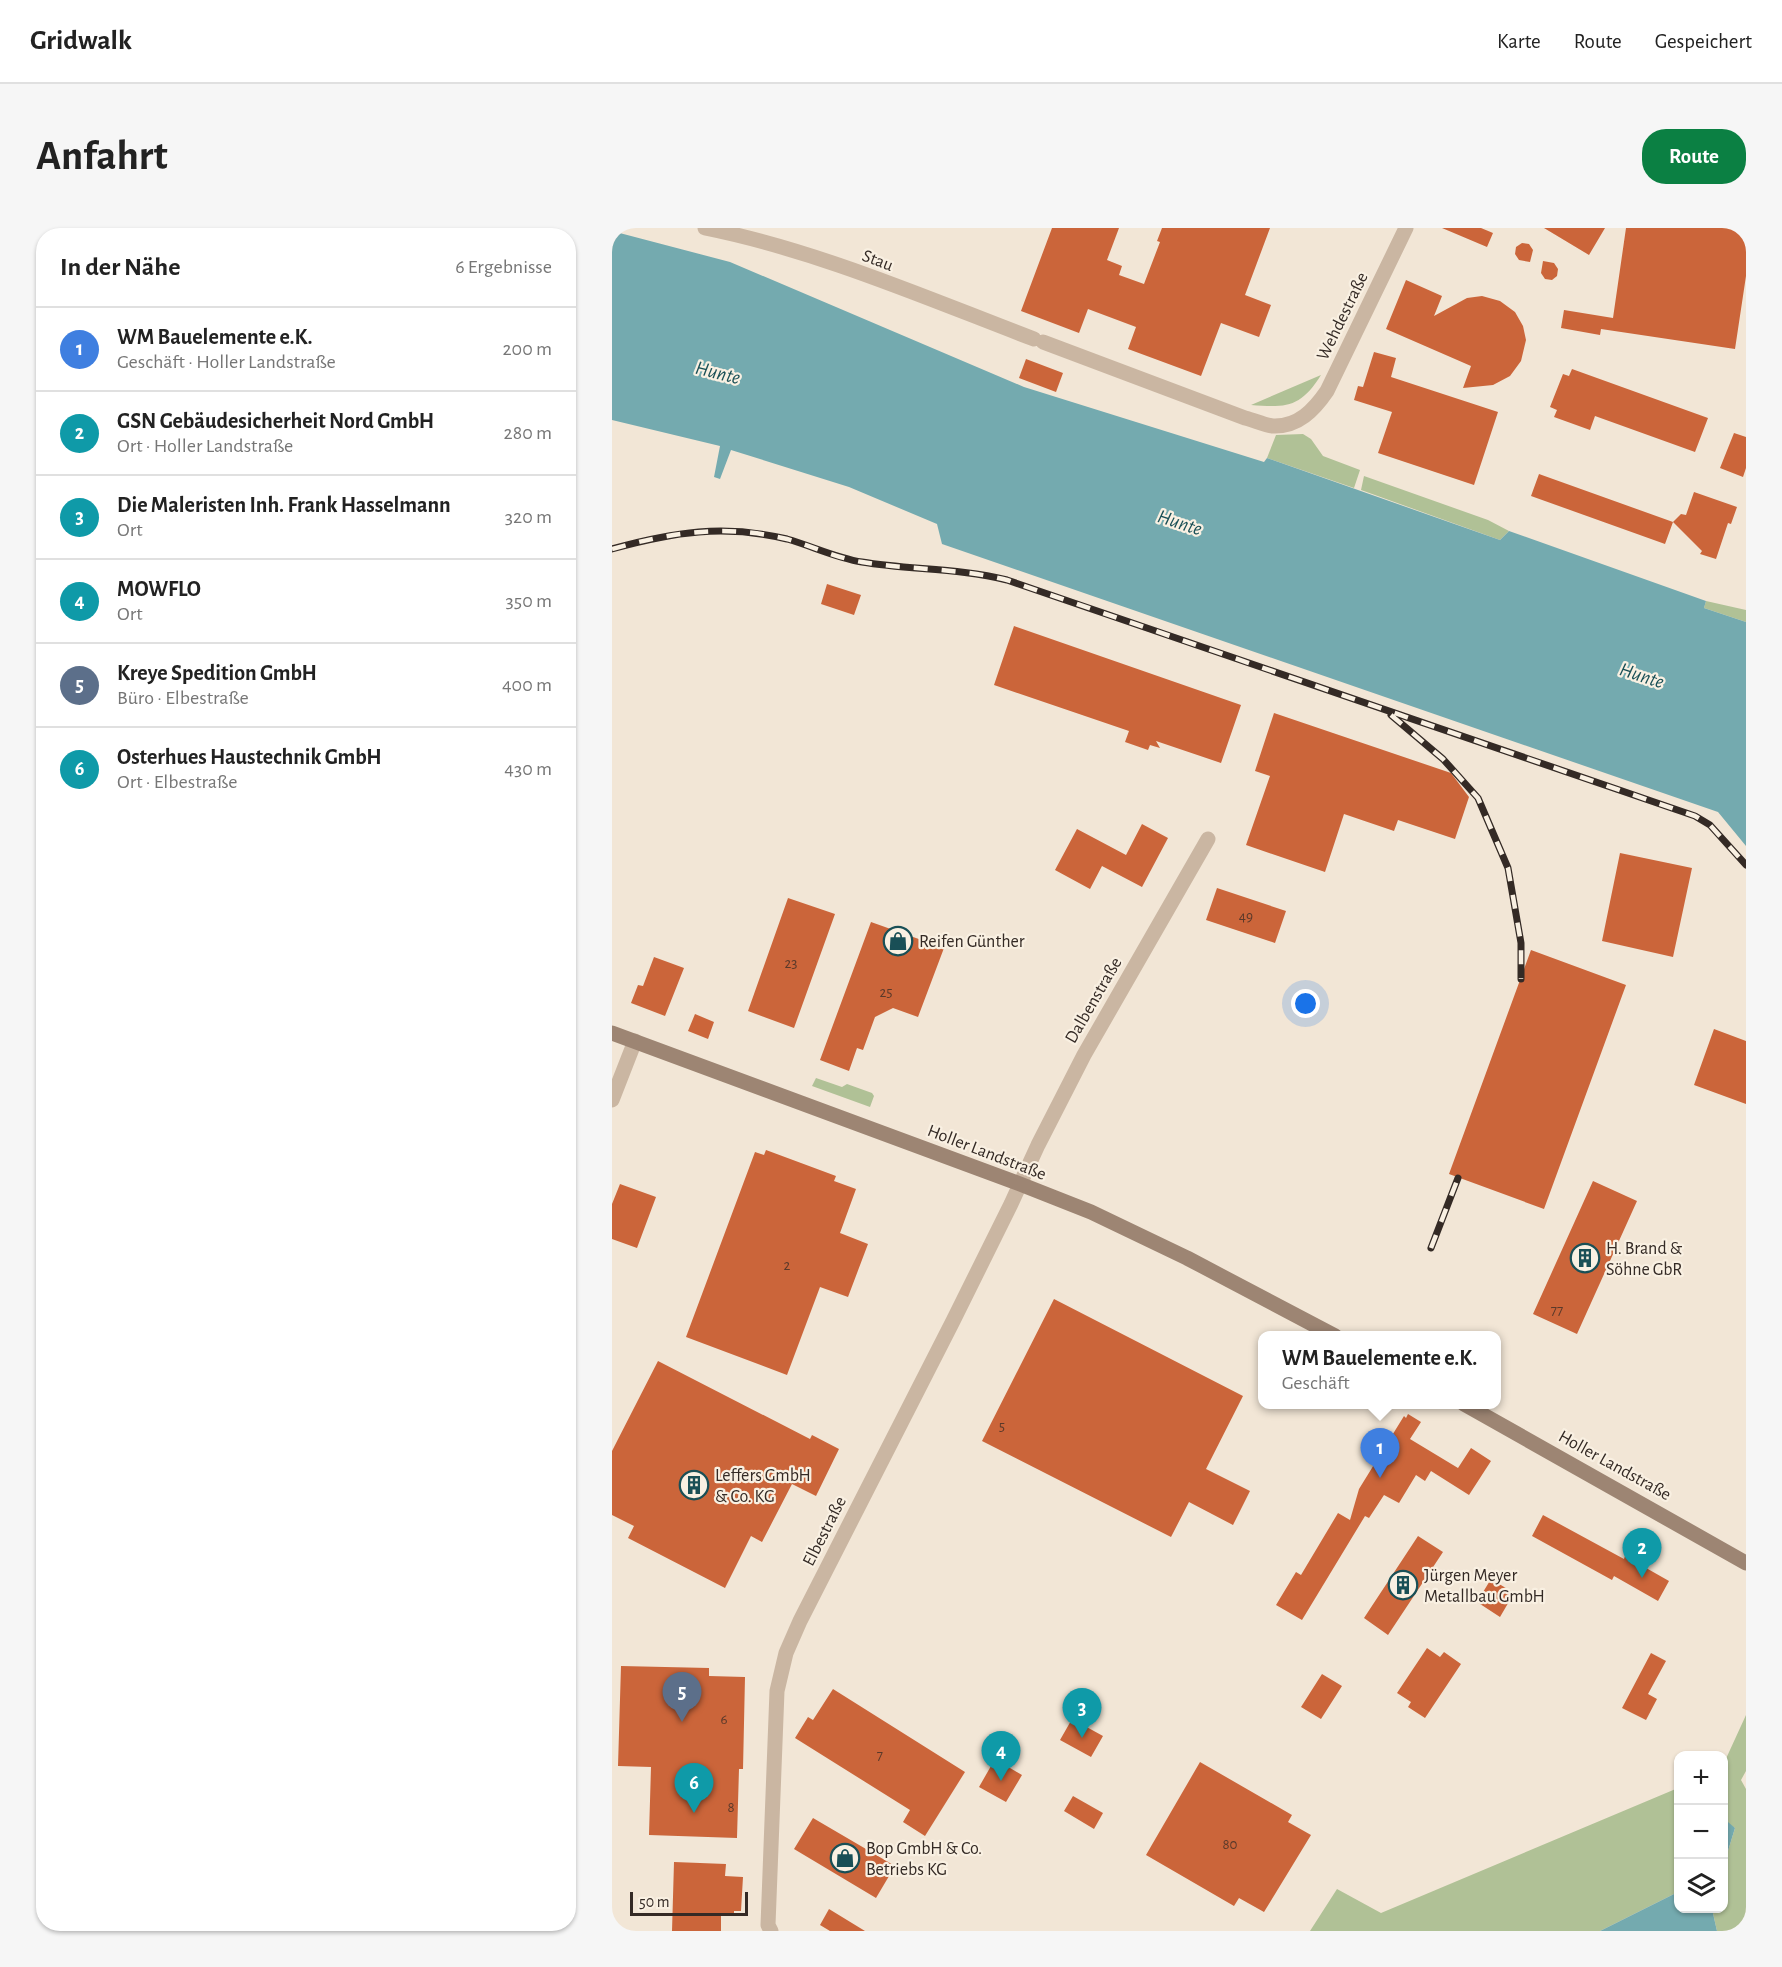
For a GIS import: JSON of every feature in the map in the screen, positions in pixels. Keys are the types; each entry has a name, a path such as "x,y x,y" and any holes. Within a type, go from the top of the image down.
{"main road":[{"name":"Holler Landstraße","path":"612,1034 1091,1212 1327,1331"},
{"name":"Holler Landstraße","path":"1473,1409 1746,1563"}],"street":[{"name":"Stau","path":"705,228 769,242 817,258 1245,418 1273,426 1305,417"},
{"name":"Wehdestraße","path":"1305,417 1316,408 1327,391 1406,228"},
{"name":"Dalbenstraße","path":"1020,1184 1084,1055 1208,839"},
{"path":"612,1100 634,1041"},
{"name":"Elbestraße","path":"768,1929 777,1691 786,1653 1020,1184"}],"green space":[{"path":"1321,375 1307,394 1292,403 1274,406 1251,405"},
{"path":"1303,434 1311,439 1323,456 1360,470 1354,488 1267,458 1276,435"},
{"path":"1364,476 1488,520 1509,531 1500,540 1361,490"},
{"path":"1706,601 1746,610 1746,622 1704,608"},
{"path":"816,1078 842,1087 847,1084 872,1093 874,1096 870,1107 812,1086"},
{"path":"1746,1715 1746,1771 1741,1780 1746,1789 1746,1931 1717,1931 1713,1913 1728,1913 1728,1851 1735,1828 1728,1824 1728,1754"},
{"path":"1674,1790 1674,1894 1600,1931 1310,1931 1337,1889 1381,1913"}],"water":[{"name":"Hunte","path":"612,231 730,262 1024,387 1264,462 1267,458 1500,540 1509,531 1706,601 1704,608 1746,622 1746,846 1718,812 942,544 937,524 849,487 731,450 720,479 714,477 720,446 612,420"},
{"path":"1728,1822 1735,1828 1728,1851"},
{"path":"1674,1894 1674,1913 1713,1913 1717,1931 1600,1931"}],"building":[{"path":"1052,228 1119,228 1107,260 1122,266 1119,275 1144,284 1160,242 1157,241 1162,228 1270,228 1245,295 1271,305 1259,337 1221,323 1201,376 1128,349 1136,327 1088,309 1079,333 1021,311"},
{"path":"1442,228 1481,228 1493,233 1487,247"},
{"path":"1544,228 1605,228 1589,255"},
{"path":"1626,228 1746,228 1746,276 1735,349 1601,329 1600,335 1561,328 1564,310 1613,318"},
{"path":"1522,243 1529,244 1533,250 1530,262 1519,260 1515,254 1516,247"},
{"path":"1543,261 1554,263 1558,269 1557,276 1552,280 1545,279 1541,273"},
{"path":"1406,280 1442,296 1434,316 1467,298 1482,296 1500,301 1515,312 1523,326 1526,340 1521,361 1510,376 1493,385 1463,388 1471,366 1386,329"},
{"path":"1374,352 1396,358 1391,377 1498,412 1474,485 1378,453 1392,412 1354,400 1358,386 1363,387"},
{"path":"1026,359 1063,373 1056,392 1019,378"},
{"path":"1572,369 1708,418 1695,452 1595,416 1590,430 1554,417 1557,410 1550,407 1563,374 1569,376"},
{"path":"1734,433 1746,437 1746,468 1743,477 1720,468"},
{"path":"1539,474 1673,522 1665,544 1531,496"},
{"path":"1694,492 1737,507 1731,524 1728,523 1716,559 1700,554 1702,551 1673,522 1681,514 1686,515"},
{"path":"827,584 861,595 854,615 821,604"},
{"path":"1014,626 1241,705 1221,763 1156,741 1160,748 1150,745 1148,750 1125,742 1129,731 994,685"},
{"path":"1274,713 1451,773 1469,797 1455,839 1398,820 1394,831 1344,814 1325,872 1246,845 1270,776 1255,771"},
{"path":"1142,824 1168,838 1142,887 1102,866 1090,889 1055,870 1077,829 1126,855"},
{"path":"1620,853 1692,868 1673,957 1602,941"},
{"path":"1217,888 1286,911 1275,943 1206,920"},
{"path":"788,898 835,914 794,1028 748,1011"},
{"path":"871,922 944,948 918,1017 893,1008 875,1017 863,1050 857,1048 849,1071 820,1060"},
{"path":"1531,950 1626,985 1544,1209 1449,1174"},
{"path":"654,957 684,968 665,1016 631,1003 638,985 643,986"},
{"path":"695,1014 714,1022 708,1039 688,1031"},
{"path":"1714,1029 1746,1041 1746,1104 1694,1085"},
{"path":"766,1150 836,1176 834,1181 856,1189 840,1233 868,1244 848,1297 820,1287 787,1375 686,1337 755,1152 764,1155"},
{"name":"H. Brand & Söhne GbR","path":"1593,1181 1637,1201 1577,1334 1533,1314"},
{"path":"620,1184 656,1197 637,1248 612,1239 612,1204"},
{"path":"1054,1299 1243,1396 1206,1469 1250,1491 1233,1525 1189,1502 1171,1537 982,1441"},
{"name":"Leffers GmbH & Co. KG","path":"658,1361 810,1439 812,1435 839,1449 816,1496 792,1484 762,1542 751,1536 725,1588 628,1538 634,1526 612,1515 612,1451"},
{"path":"1408,1414 1421,1422 1410,1439 1458,1468 1471,1448 1491,1461 1469,1495 1431,1471 1425,1481 1416,1475 1399,1503 1384,1495 1369,1518 1365,1516 1302,1620 1276,1605 1296,1572 1301,1575 1338,1513 1350,1520 1359,1489 1404,1416 1406,1418"},
{"path":"1543,1515 1669,1581 1658,1601 1614,1576 1612,1580 1532,1536"},
{"name":"Jürgen Meyer Metallbau GmbH","path":"1418,1536 1443,1552 1388,1635 1364,1618"},
{"path":"1491,1579 1514,1593 1500,1617 1477,1602"},
{"path":"1427,1648 1440,1657 1444,1652 1461,1664 1425,1718 1408,1707 1411,1702 1397,1693"},
{"path":"1651,1653 1666,1661 1648,1694 1657,1699 1646,1720 1622,1708"},
{"path":"621,1666 709,1668 709,1676 745,1677 743,1769 739,1769 737,1838 649,1835 651,1767 618,1766"},
{"path":"1322,1674 1342,1686 1321,1719 1301,1707"},
{"path":"833,1689 965,1772 925,1836 903,1822 910,1810 795,1738 808,1717 813,1720"},
{"path":"1072,1719 1103,1736 1091,1757 1060,1740"},
{"path":"995,1759 1022,1775 1006,1802 979,1787"},
{"path":"1200,1762 1292,1815 1288,1822 1311,1835 1264,1912 1239,1898 1234,1906 1146,1855"},
{"path":"1073,1796 1103,1813 1094,1829 1064,1811"},
{"name":"Bop GmbH & Co. Betriebs KG","path":"813,1818 895,1866 876,1898 794,1849"},
{"path":"674,1862 726,1864 725,1876 743,1877 741,1911 734,1911 734,1916 721,1915 721,1931 672,1931"},
{"path":"829,1909 865,1931 830,1931 820,1925"}],"railway":[{"path":"612,549 678,534 742,532 787,539 862,562 971,573 1007,580 1695,816 1710,825 1746,865"},
{"path":"1391,715 1443,759 1478,798 1508,868 1521,943 1521,979"},
{"path":"1431,1248 1458,1178"}],"place":[{"name":"Reifen Günther","path":"898,941"},
{"name":"H. Brand & Söhne GbR","path":"1585,1258"},
{"name":"WM Bauelemente e.K.","path":"1380,1478"},
{"name":"Leffers GmbH & Co. KG","path":"694,1485"},
{"name":"GSN Gebäudesicherheit Nord GmbH","path":"1642,1578"},
{"name":"Jürgen Meyer Metallbau GmbH","path":"1403,1585"},
{"name":"Kreye Spedition GmbH","path":"682,1722"},
{"name":"Die Maleristen Inh. Frank Hasselmann","path":"1082,1738"},
{"name":"MOWFLO","path":"1001,1781"},
{"name":"Osterhues Haustechnik GmbH","path":"694,1813"},
{"name":"Bop GmbH & Co. Betriebs KG","path":"845,1858"}]}
